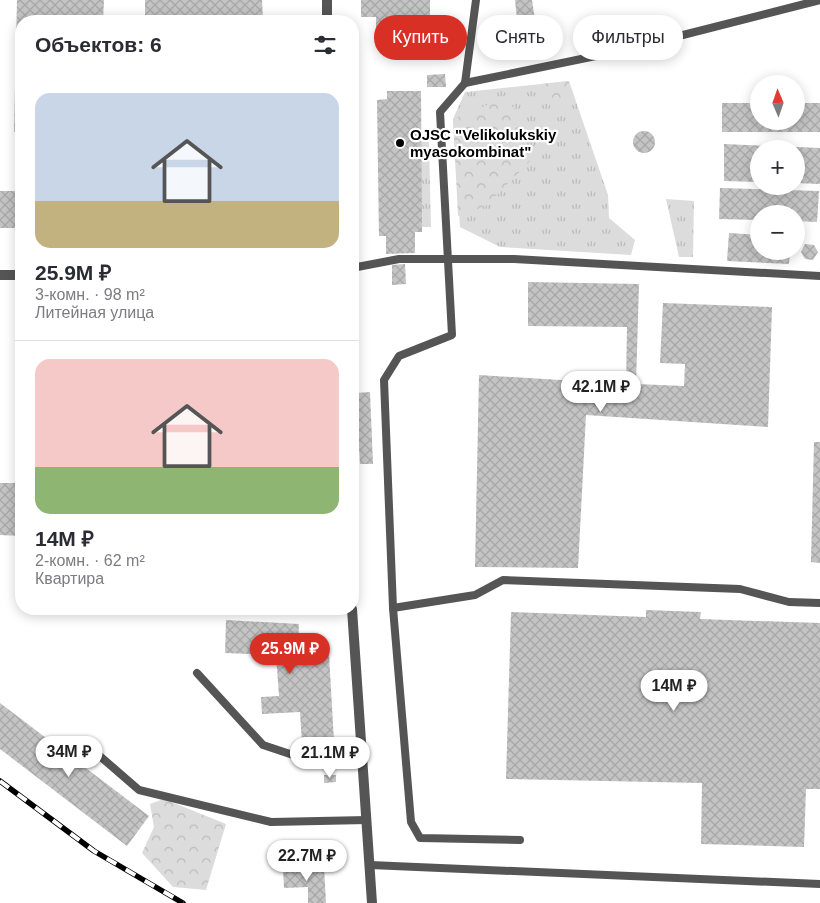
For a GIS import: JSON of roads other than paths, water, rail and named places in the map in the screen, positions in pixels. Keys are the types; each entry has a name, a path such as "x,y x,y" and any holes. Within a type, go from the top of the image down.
{"street":[{"path":"327,0 328,15"},
{"path":"0,276 15,275"},
{"path":"352,615 372,903"}],"lane":[{"path":"476,0 465,83 440,112 452,335 399,356 384,380 394,608 411,822 420,838 520,840"},
{"path":"465,83 620,52 800,2 820,0"},
{"path":"359,267 399,260 514,259 820,276"},
{"path":"394,608 475,595 503,580 740,590 789,602 820,603"},
{"path":"197,673 263,745 302,758 335,762 363,760"},
{"path":"94,751 139,790 271,822 367,820"},
{"path":"370,865 820,884"}],"railway":[{"path":"0,781 94,851 183,903"}],"place":[{"name":"OJSC \"Velikolukskiy myasokombinat\"","path":"400,143"}]}
